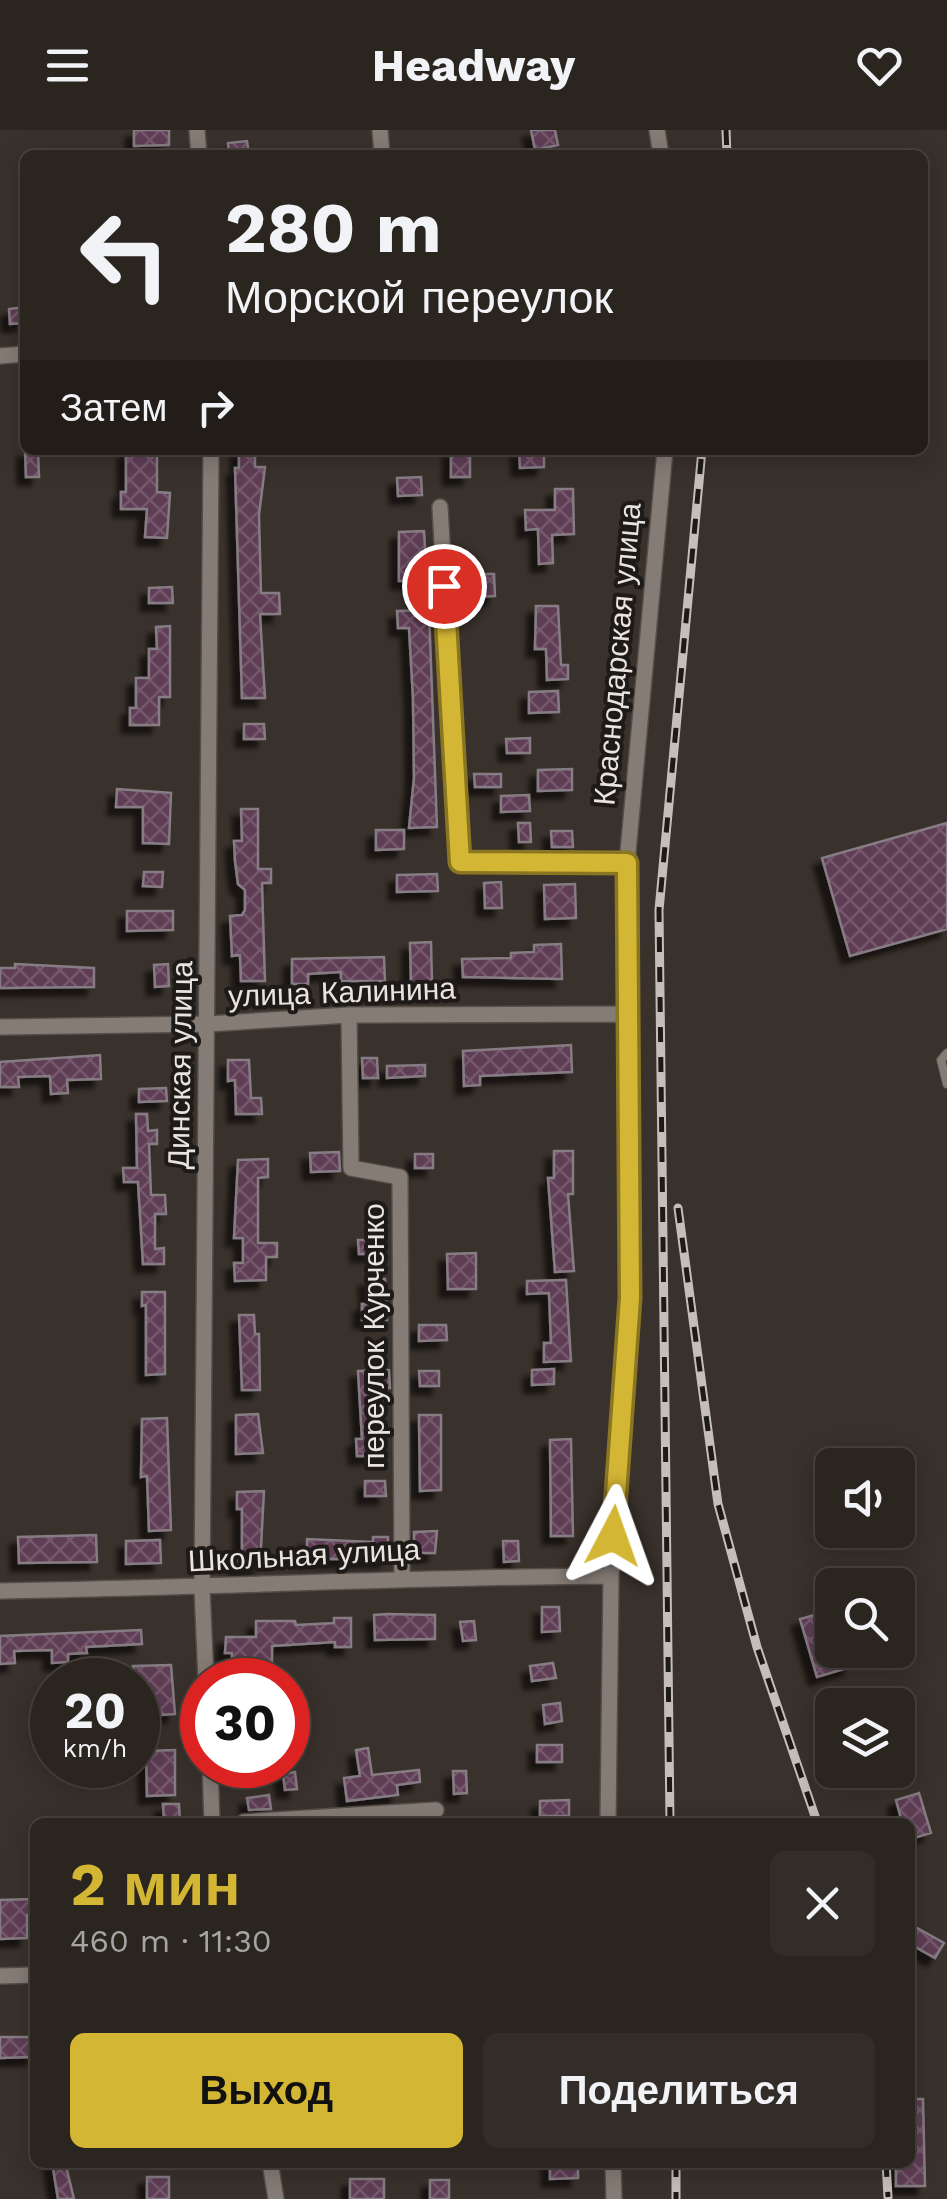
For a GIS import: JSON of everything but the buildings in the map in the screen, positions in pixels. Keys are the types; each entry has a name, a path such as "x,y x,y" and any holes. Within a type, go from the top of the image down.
{"street":[{"name":"Динская улица","path":"205,1658 202,1588 211,455"},
{"name":"Краснодарская улица","path":"608,1818 610,1576 630,1298 625,1014 627,863 665,455"},
{"path":"440,507 460,862 627,863"},
{"name":"улица Калинина","path":"0,1027 208,1024 348,1015 625,1014"},
{"name":"переулок Курченко","path":"348,1015 351,1168 400,1177 402,1577"},
{"name":"Школьная улица","path":"0,1591 202,1588 402,1577 610,1576"},
{"path":"211,1788 212,1818"},
{"path":"308,1818 436,1810"},
{"path":"0,1976 30,1975"},
{"path":"271,2168 276,2199"},
{"path":"613,2168 614,2199"}],"lane":[{"path":"947,1053 941,1060 947,1084"}],"railway":[{"path":"726,130 727,150"},
{"path":"670,1818 659,910 702,455"},
{"path":"678,1208 718,1504 757,1647 816,1818"},
{"path":"676,2168 676,2199"},
{"path":"886,2168 888,2197"}],"route":[{"path":"444,586 460,862 627,863 625,1014 630,1298 613,1536"}]}
